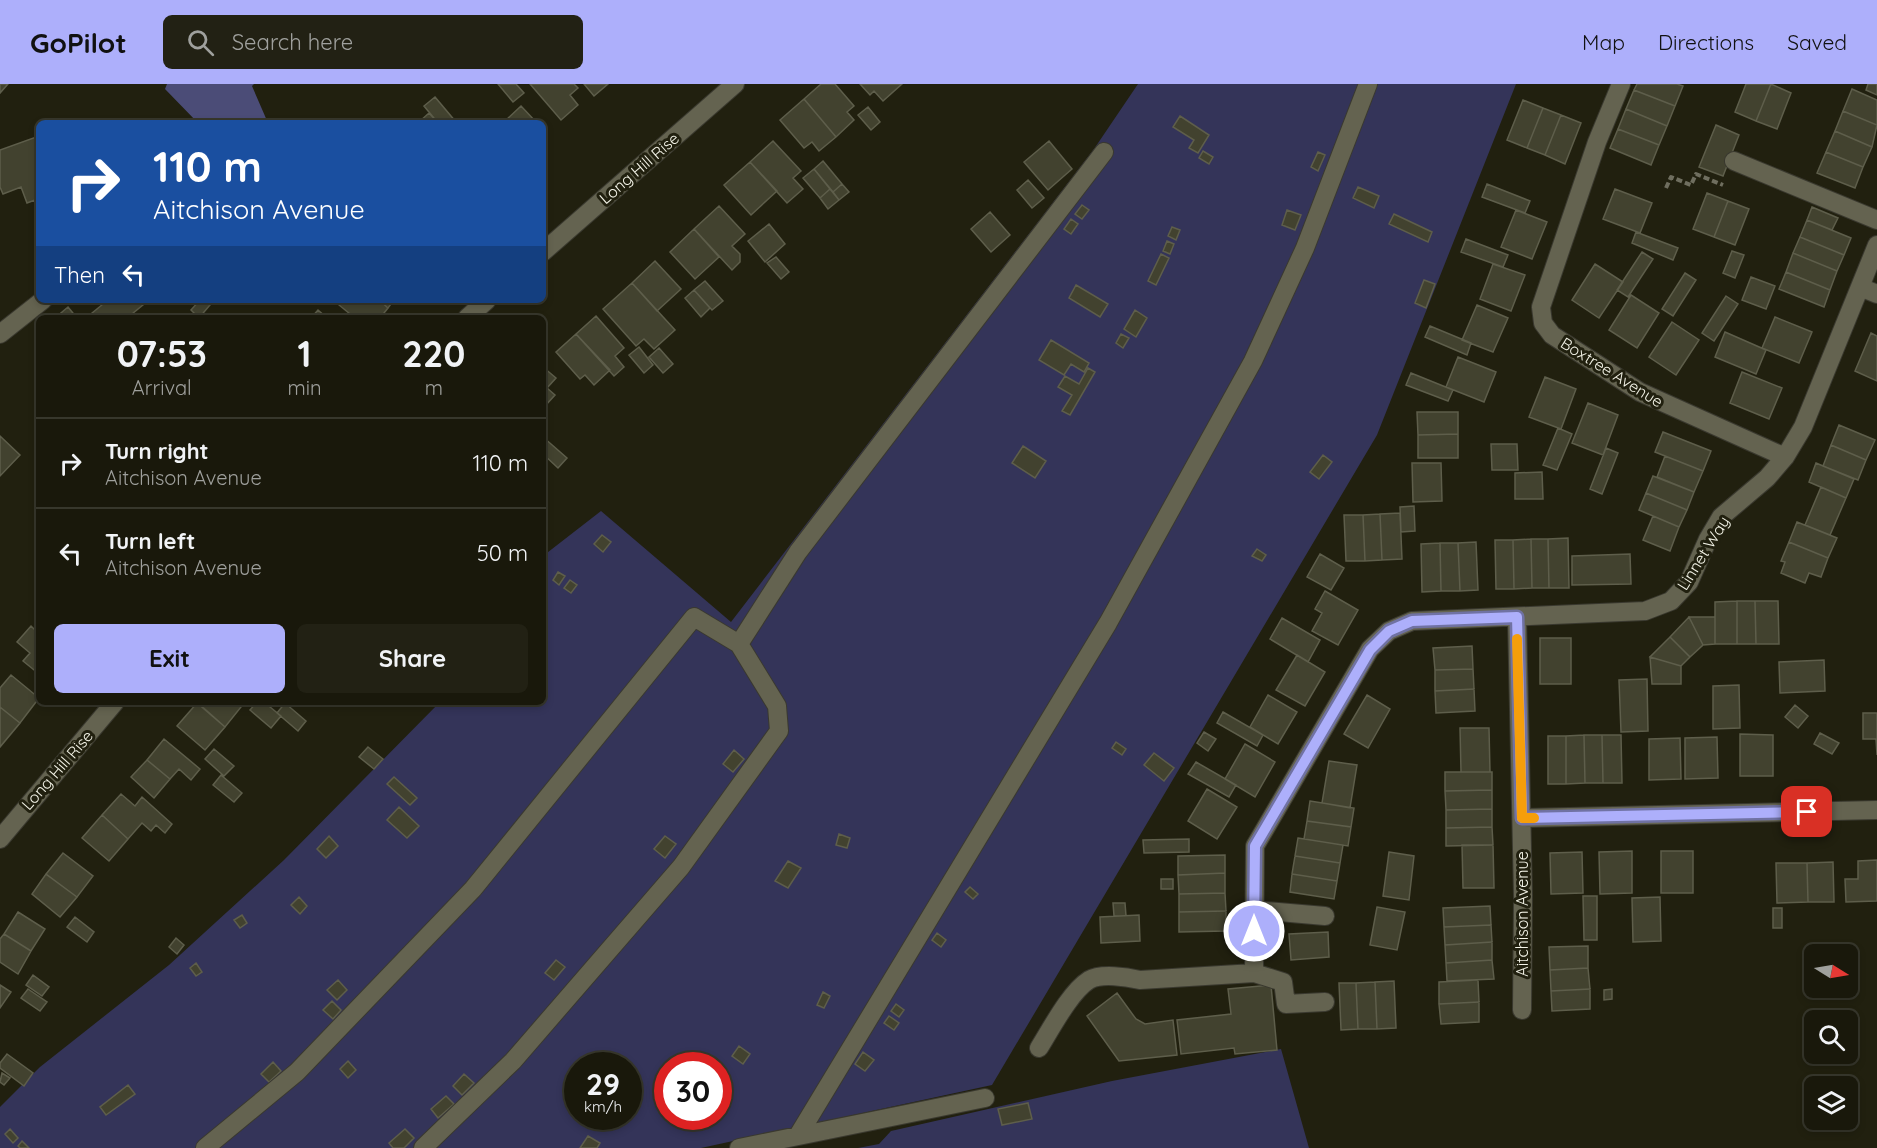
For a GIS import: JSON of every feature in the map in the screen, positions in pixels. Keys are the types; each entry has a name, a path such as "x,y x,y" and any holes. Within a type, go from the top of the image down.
{"street":[{"name":"Long Hill Rise","path":"546,249 735,84"},
{"path":"800,1134 1108,623 1253,361 1305,248 1368,84"},
{"name":"Boxtree Avenue","path":"1621,84 1597,142 1541,307 1543,323 1552,335 1640,392 1785,457"},
{"path":"739,644 798,552 1104,152"},
{"path":"1734,161 1877,220"},
{"name":"Linnet Way","path":"1254,973 1255,846 1370,650 1389,631 1412,621 1645,611 1671,601 1689,582 1708,539 1721,518 1767,478 1785,457 1803,427 1868,290 1877,245"},
{"path":"0,334 39,303"},
{"path":"470,315 484,303"},
{"path":"205,1148 297,1072 473,889 694,617 739,644 777,706 778,731 681,867 513,1061 423,1148"},
{"name":"Aitchison Avenue","path":"1517,617 1523,896 1522,1011"},
{"name":"Long Hill Rise","path":"0,839 113,705"},
{"path":"1522,818 1877,810"},
{"path":"1255,910 1325,916"},
{"path":"1039,1048 1077,991 1090,979 1125,977 1140,980 1254,973 1283,982 1286,1004 1325,1002"},
{"path":"739,1148 984,1098"}],"path":[{"path":"1666,188 1671,177 1691,186 1695,174 1724,185 1734,161"}],"shaded area":[{"path":"167,84 254,84 252,86 267,120 195,120 165,89"},
{"path":"1138,84 1516,84 1377,435 992,1085 701,1148 0,1148 0,1107 40,1067 169,965 284,860 437,705 546,705 546,554 601,511 731,622 1094,149"},
{"path":"1281,1049 1309,1148 858,1148 879,1144 891,1131 1112,1081"}],"building":[{"path":"0,84 8,84 0,93"},
{"path":"498,84 516,84 524,93 513,102"},
{"path":"530,84 574,84 578,88 570,95 578,105 561,120"},
{"path":"584,84 608,84 594,96"},
{"path":"821,84 835,84 854,106 847,112 854,120 836,137 804,99"},
{"path":"860,84 902,84 883,101 874,91 870,95"},
{"path":"1637,84 1683,86 1675,106 1634,90"},
{"path":"1746,84 1771,84 1756,121 1735,112"},
{"path":"1771,84 1791,93 1777,129 1756,121"},
{"path":"1868,84 1877,84 1877,95 1866,90"},
{"path":"1852,89 1877,100 1877,125 1843,111"},
{"path":"1634,90 1675,106 1667,126 1626,109"},
{"path":"435,97 454,120 436,120 424,106"},
{"path":"804,99 836,137 819,151 812,142 804,148 780,120"},
{"path":"1523,100 1543,108 1527,148 1507,140"},
{"path":"521,106 534,120 506,120"},
{"path":"868,107 880,122 871,130 858,115"},
{"path":"1543,108 1561,115 1545,155 1527,148"},
{"path":"1626,109 1667,126 1659,145 1618,129"},
{"path":"1843,111 1877,125 1872,147 1835,131"},
{"path":"429,113 435,120 421,120"},
{"path":"1561,115 1581,123 1565,164 1545,155"},
{"path":"1180,116 1209,135 1198,153 1189,148 1194,140 1173,127"},
{"path":"1716,125 1739,135 1723,176 1699,167"},
{"path":"1618,129 1659,145 1651,165 1610,148"},
{"path":"1835,131 1872,147 1863,167 1826,152"},
{"path":"36,137 36,203 35,200 27,203 21,187 3,194 0,187 0,150"},
{"path":"773,141 801,171 793,178 803,189 787,203 750,162"},
{"path":"1049,141 1072,169 1048,190 1024,162"},
{"path":"1203,151 1213,157 1209,164 1199,158"},
{"path":"1318,152 1325,155 1318,171 1311,167"},
{"path":"1826,152 1863,167 1855,188 1817,173"},
{"path":"823,161 842,184 833,192 814,169"},
{"path":"750,162 777,191 751,215 724,185"},
{"path":"814,169 830,189 820,198 803,178"},
{"path":"1028,180 1044,198 1032,208 1017,190"},
{"path":"842,184 849,192 839,200 833,192"},
{"path":"1487,184 1530,201 1525,213 1482,197"},
{"path":"1358,187 1379,196 1374,208 1353,198"},
{"path":"830,189 839,200 828,209 820,198"},
{"path":"1615,189 1652,203 1640,233 1603,219"},
{"path":"1707,193 1728,201 1714,237 1693,229"},
{"path":"1728,201 1749,209 1735,245 1714,237"},
{"path":"1082,205 1089,210 1082,219 1075,214"},
{"path":"719,206 745,234 732,246 740,254 740,262 732,270 694,229"},
{"path":"1812,207 1838,218 1832,230 1807,220"},
{"path":"1287,210 1301,215 1295,230 1282,225"},
{"path":"1516,210 1547,222 1532,259 1501,247"},
{"path":"990,212 1010,235 991,252 971,229"},
{"path":"1394,214 1432,232 1428,242 1389,224"},
{"path":"1071,219 1078,224 1071,234 1064,229"},
{"path":"1807,220 1851,238 1844,255 1800,237"},
{"path":"769,224 785,244 765,262 748,241"},
{"path":"1172,227 1180,230 1176,240 1168,236"},
{"path":"694,229 719,257 695,279 670,252"},
{"path":"1636,232 1678,248 1673,260 1632,243"},
{"path":"1800,237 1844,255 1837,271 1793,253"},
{"path":"1466,239 1508,255 1503,267 1461,252"},
{"path":"1167,241 1174,244 1170,254 1163,251"},
{"path":"1732,251 1744,255 1735,278 1723,273"},
{"path":"1642,252 1653,259 1628,297 1617,290"},
{"path":"1793,253 1837,271 1830,290 1786,272"},
{"path":"1161,254 1169,258 1156,285 1148,281"},
{"path":"776,257 789,272 781,279 767,263"},
{"path":"655,261 681,289 657,311 632,283"},
{"path":"1493,264 1525,275 1511,311 1480,299"},
{"path":"1595,264 1623,282 1599,318 1572,300"},
{"path":"1786,272 1830,290 1824,307 1779,289"},
{"path":"1685,273 1696,280 1673,316 1662,309"},
{"path":"1751,277 1775,286 1766,309 1742,300"},
{"path":"1424,280 1435,284 1426,308 1415,303"},
{"path":"705,281 723,301 712,310 694,290"},
{"path":"632,283 675,330 654,349 644,339 636,346 603,309"},
{"path":"1076,285 1108,304 1100,317 1069,298"},
{"path":"694,290 710,308 701,317 685,298"},
{"path":"1631,295 1659,313 1637,348 1609,330"},
{"path":"1726,296 1738,304 1714,341 1702,333"},
{"path":"104,303 145,303 131,315 90,315"},
{"path":"197,303 210,305 202,315 196,315 191,310"},
{"path":"341,303 382,303 388,308 382,315 351,315 339,305"},
{"path":"382,303 392,303 388,308"},
{"path":"1477,305 1508,318 1493,352 1462,340"},
{"path":"68,307 75,315 59,315"},
{"path":"318,310 324,315 314,315"},
{"path":"1135,310 1147,318 1136,337 1124,329"},
{"path":"596,316 624,348 615,356 624,367 614,376 576,334"},
{"path":"1775,317 1812,332 1799,363 1762,348"},
{"path":"1672,322 1699,340 1676,375 1649,357"},
{"path":"1430,326 1471,343 1467,355 1425,337"},
{"path":"1725,332 1766,350 1756,374 1715,357"},
{"path":"1871,333 1877,336 1877,381 1855,371"},
{"path":"576,334 610,370 594,385 585,375 580,379 556,352"},
{"path":"1121,334 1129,338 1123,348 1116,343"},
{"path":"1051,340 1089,363 1084,372 1071,364 1064,375 1039,360"},
{"path":"639,347 653,365 644,373 629,355"},
{"path":"659,348 673,364 663,373 649,357"},
{"path":"1458,357 1496,372 1484,402 1446,387"},
{"path":"1088,368 1095,372 1070,415 1062,411 1072,395 1058,387 1065,376 1079,384"},
{"path":"546,370 556,378 547,388 555,395 546,405"},
{"path":"1742,372 1782,388 1769,419 1730,403"},
{"path":"1411,373 1453,390 1448,401 1406,385"},
{"path":"1545,377 1576,389 1561,429 1529,417"},
{"path":"1588,403 1618,415 1603,455 1572,443"},
{"path":"1417,412 1458,412 1458,434 1418,435"},
{"path":"1839,425 1875,440 1866,460 1831,445"},
{"path":"1558,428 1572,434 1557,470 1543,465"},
{"path":"1663,432 1711,451 1703,471 1655,452"},
{"path":"1458,434 1458,458 1418,458 1418,435"},
{"path":"0,436 20,455 0,476"},
{"path":"546,440 567,458 558,468 546,457"},
{"path":"1491,444 1517,444 1518,470 1492,470"},
{"path":"1831,445 1866,460 1858,480 1823,466"},
{"path":"1023,446 1046,461 1035,478 1012,463"},
{"path":"1606,448 1618,453 1602,494 1590,489"},
{"path":"1323,455 1332,462 1319,479 1310,472"},
{"path":"1665,456 1703,471 1694,492 1657,477"},
{"path":"1412,463 1441,463 1442,501 1413,502"},
{"path":"1816,463 1854,479 1846,498 1809,482"},
{"path":"1542,472 1543,499 1515,499 1515,473"},
{"path":"1653,476 1694,492 1687,510 1646,493"},
{"path":"1821,487 1846,498 1830,535 1805,525"},
{"path":"1646,493 1687,510 1679,527 1639,510"},
{"path":"1414,506 1415,531 1401,532 1400,507"},
{"path":"1400,513 1402,559 1382,560 1380,514"},
{"path":"1380,514 1382,560 1365,561 1363,515"},
{"path":"1344,515 1363,515 1365,561 1346,561"},
{"path":"1653,516 1679,527 1670,551 1643,540"},
{"path":"1797,522 1837,538 1828,558 1789,542"},
{"path":"602,535 611,542 603,552 594,544"},
{"path":"1568,538 1569,588 1549,588 1548,539"},
{"path":"1531,539 1548,539 1549,588 1532,588"},
{"path":"1531,539 1532,588 1514,589 1513,540"},
{"path":"1495,540 1513,540 1514,589 1496,589"},
{"path":"1476,542 1478,590 1460,591 1458,543"},
{"path":"1789,542 1828,558 1821,577 1809,573 1805,583 1781,573 1785,562 1781,561"},
{"path":"1440,543 1458,543 1460,591 1441,591"},
{"path":"1440,543 1441,591 1422,592 1421,544"},
{"path":"1257,549 1266,555 1262,561 1252,556"},
{"path":"1320,554 1344,568 1331,590 1307,577"},
{"path":"1630,554 1631,584 1572,585 1572,556"},
{"path":"558,572 565,576 559,585 553,580"},
{"path":"570,580 577,585 571,593 564,588"},
{"path":"1325,591 1358,610 1338,645 1312,631 1322,613 1315,609"},
{"path":"1737,601 1755,601 1756,644 1737,644"},
{"path":"1737,601 1737,644 1715,644 1715,602"},
{"path":"1755,601 1778,601 1779,644 1756,644"},
{"path":"1689,617 1715,617 1715,644 1703,645"},
{"path":"1689,617 1703,645 1690,657 1670,637"},
{"path":"1282,618 1320,640 1308,662 1270,639"},
{"path":"31,626 36,631 36,672 23,661 30,653 17,642"},
{"path":"1670,637 1690,657 1681,666 1650,657"},
{"path":"1540,638 1571,638 1571,684 1540,684"},
{"path":"1472,646 1473,669 1435,670 1433,648"},
{"path":"1297,655 1325,672 1305,706 1276,690"},
{"path":"1650,657 1681,666 1681,684 1652,684"},
{"path":"1824,660 1825,691 1780,693 1779,662"},
{"path":"1473,669 1474,689 1435,691 1435,670"},
{"path":"11,675 36,696 36,702 20,723 0,707 0,688"},
{"path":"1647,679 1648,731 1621,732 1619,680"},
{"path":"1739,685 1740,728 1713,729 1713,686"},
{"path":"1474,689 1475,711 1436,713 1435,691"},
{"path":"1268,695 1297,712 1278,744 1250,727"},
{"path":"1367,695 1390,709 1368,748 1344,734"},
{"path":"195,705 199,705 225,727 205,750 177,726"},
{"path":"200,705 243,705 225,727"},
{"path":"254,705 268,705 281,716 271,728 250,710"},
{"path":"283,705 287,705 306,721 298,731 277,713"},
{"path":"1795,705 1808,716 1798,728 1785,717"},
{"path":"0,707 20,723 0,747"},
{"path":"1223,712 1263,735 1257,746 1217,723"},
{"path":"1863,713 1877,713 1877,755 1876,739 1863,739"},
{"path":"1460,728 1489,728 1490,772 1461,772"},
{"path":"1204,732 1216,739 1208,751 1197,743"},
{"path":"1820,733 1839,743 1832,754 1814,744"},
{"path":"1740,734 1773,735 1773,776 1740,776"},
{"path":"1584,735 1602,735 1603,783 1585,783"},
{"path":"1584,735 1585,783 1566,784 1566,736"},
{"path":"1602,735 1621,735 1622,783 1603,783"},
{"path":"1548,736 1566,736 1566,784 1548,784"},
{"path":"1717,737 1718,778 1685,779 1685,738"},
{"path":"1680,738 1681,779 1649,780 1649,739"},
{"path":"164,739 200,769 191,780 179,769 170,779 147,760"},
{"path":"1116,742 1126,749 1122,755 1112,748"},
{"path":"1245,744 1275,762 1255,797 1225,779"},
{"path":"368,747 383,759 374,769 359,757"},
{"path":"214,749 234,766 224,776 205,759"},
{"path":"734,750 744,759 733,772 723,764"},
{"path":"1154,753 1174,768 1164,781 1144,765"},
{"path":"147,760 170,779 154,798 131,777"},
{"path":"1329,761 1357,765 1350,808 1322,803"},
{"path":"1196,762 1236,785 1229,797 1188,774"},
{"path":"1445,772 1492,772 1492,790 1445,791"},
{"path":"221,775 242,793 234,802 213,785"},
{"path":"394,777 417,798 410,805 387,784"},
{"path":"1207,789 1237,807 1217,839 1188,821"},
{"path":"1492,790 1492,809 1446,810 1445,791"},
{"path":"121,794 135,806 142,797 172,824 165,833 156,825 151,831 142,823 128,839 102,815"},
{"path":"1310,801 1354,808 1351,827 1307,821"},
{"path":"399,807 419,826 407,838 387,820"},
{"path":"1492,809 1492,827 1446,828 1446,810"},
{"path":"102,815 128,839 109,861 82,838"},
{"path":"1307,821 1351,827 1348,846 1304,839"},
{"path":"1492,827 1493,845 1446,846 1446,828"},
{"path":"839,834 850,838 847,848 836,845"},
{"path":"329,836 338,846 326,858 317,849"},
{"path":"665,836 676,844 665,858 654,849"},
{"path":"1298,838 1343,845 1340,863 1295,856"},
{"path":"1189,839 1189,852 1144,853 1143,840"},
{"path":"1462,845 1493,845 1494,888 1463,888"},
{"path":"1632,851 1632,893 1600,894 1599,852"},
{"path":"1661,851 1693,851 1693,893 1661,893"},
{"path":"1389,852 1414,856 1409,900 1383,896"},
{"path":"1582,852 1583,893 1551,894 1550,853"},
{"path":"63,853 93,876 77,897 46,874"},
{"path":"1225,855 1225,873 1178,875 1178,856"},
{"path":"1295,856 1340,863 1337,881 1292,874"},
{"path":"1877,860 1877,901 1846,902 1845,879 1858,879 1858,861"},
{"path":"788,861 801,868 788,888 775,881"},
{"path":"1833,862 1834,902 1808,902 1807,863"},
{"path":"1776,863 1807,863 1808,902 1777,903"},
{"path":"1225,873 1225,893 1179,894 1178,875"},
{"path":"46,874 77,897 60,917 32,894"},
{"path":"1292,874 1337,881 1334,899 1290,892"},
{"path":"1161,879 1173,879 1173,889 1161,889"},
{"path":"970,887 978,894 973,899 965,892"},
{"path":"1225,893 1226,911 1179,912 1179,894"},
{"path":"1583,896 1597,896 1597,940 1584,940"},
{"path":"299,897 307,906 300,914 291,905"},
{"path":"1660,897 1661,941 1633,942 1632,898"},
{"path":"1113,903 1125,903 1126,916 1114,916"},
{"path":"1490,906 1491,925 1444,927 1443,908"},
{"path":"1377,907 1405,912 1397,950 1370,945"},
{"path":"1773,908 1782,908 1782,928 1773,928"},
{"path":"1226,911 1226,931 1179,932 1179,912"},
{"path":"18,912 45,929 31,951 4,934"},
{"path":"242,915 247,923 240,928 234,920"},
{"path":"1139,915 1140,941 1101,943 1100,917"},
{"path":"75,917 94,932 87,942 67,927"},
{"path":"1491,925 1492,942 1445,945 1444,927"},
{"path":"1328,932 1329,957 1291,960 1289,934"},
{"path":"937,933 946,940 941,947 932,940"},
{"path":"4,934 31,951 18,974 0,962 0,939"},
{"path":"176,938 184,945 177,954 169,947"},
{"path":"1492,942 1492,960 1446,963 1445,945"},
{"path":"1588,946 1588,968 1550,970 1549,947"},
{"path":"556,960 565,967 554,980 545,973"},
{"path":"1492,960 1494,979 1447,981 1446,963"},
{"path":"196,963 202,972 196,976 190,968"},
{"path":"1588,968 1590,989 1551,991 1550,970"},
{"path":"33,975 49,987 42,996 26,985"},
{"path":"338,980 347,990 337,1000 327,990"},
{"path":"1478,980 1479,1002 1439,1004 1439,982"},
{"path":"1394,981 1396,1028 1377,1029 1375,982"},
{"path":"1375,982 1377,1029 1358,1029 1356,983"},
{"path":"1339,983 1356,983 1358,1029 1341,1030"},
{"path":"0,985 11,992 0,1008"},
{"path":"1271,985 1277,1050 1235,1054 1234,1048 1181,1054 1177,1020 1231,1014 1228,989"},
{"path":"28,989 47,1002 40,1011 21,998"},
{"path":"1590,989 1590,1009 1552,1011 1551,991"},
{"path":"1612,989 1612,999 1604,1000 1604,990"},
{"path":"823,992 830,996 824,1008 817,1005"},
{"path":"1117,993 1136,1019 1145,1024 1173,1020 1177,1055 1119,1061 1087,1016"},
{"path":"332,1001 341,1010 333,1019 323,1010"},
{"path":"1479,1002 1479,1022 1441,1024 1439,1004"},
{"path":"896,1004 904,1010 899,1017 891,1011"},
{"path":"889,1016 899,1023 894,1030 884,1023"},
{"path":"739,1046 750,1054 743,1064 732,1056"},
{"path":"863,1052 874,1060 865,1071 855,1064"},
{"path":"7,1054 33,1073 24,1086 0,1068 0,1063"},
{"path":"348,1061 356,1070 348,1078 340,1069"},
{"path":"273,1062 281,1071 269,1082 261,1074"},
{"path":"2,1073 10,1078 4,1085 0,1082"},
{"path":"464,1074 474,1083 462,1095 453,1086"},
{"path":"128,1085 135,1094 106,1115 100,1107"},
{"path":"446,1096 454,1104 438,1118 431,1109"},
{"path":"1028,1103 1032,1119 1002,1125 998,1109"},
{"path":"10,1129 18,1138 13,1143 5,1134"},
{"path":"405,1129 414,1138 404,1148 393,1148 389,1143"},
{"path":"588,1136 600,1143 597,1148 580,1148"},
{"path":"22,1141 29,1148 18,1146"}],"slow traffic":[{"path":"1517,639 1522,818 1534,818"}],"route":[{"path":"1254,931 1255,846 1370,650 1389,631 1412,621 1517,617 1522,818 1807,812"}]}
